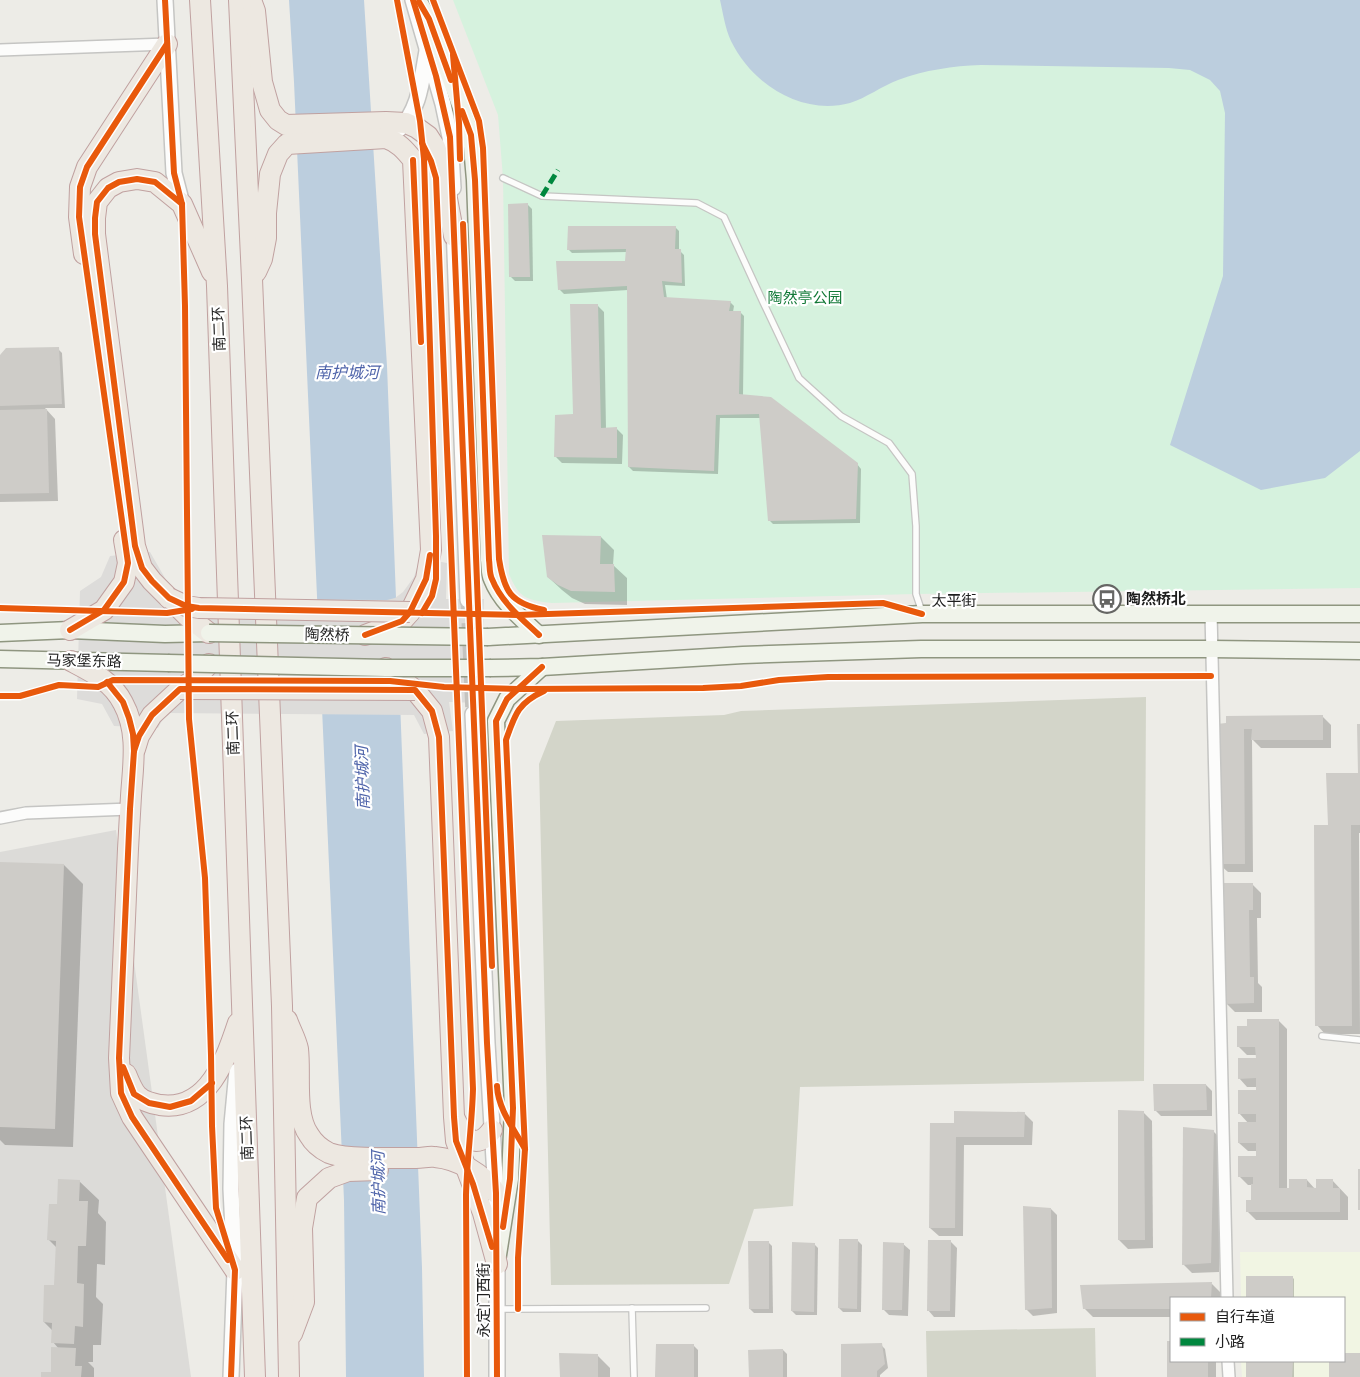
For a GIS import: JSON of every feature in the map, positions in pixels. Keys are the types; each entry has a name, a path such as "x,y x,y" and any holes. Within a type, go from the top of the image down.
{"highway":[{"name":"南二环","path":"200,0 217,286 255,1377"},
{"path":"239,0 282,1006 288,1377"},
{"path":"251,0 256,11 262,82 270,110 286,135"},
{"path":"70,630 104,610 124,582 128,563 79,217 80,187 87,167 167,44"},
{"path":"286,135 386,130 406,123 417,128 428,136 435,147 440,161 454,236"},
{"path":"365,636 402,621 410,612 426,579 431,550 413,160 386,130"},
{"path":"252,279 262,259 266,238 266,213 270,174 286,135"},
{"path":"208,633 186,615 152,581 142,568 135,546 95,234 98,202 108,188 119,182 137,179 155,182 182,204 217,286"},
{"path":"169,598 186,606 199,608 410,612"},
{"path":"71,661 104,679 123,702 133,734 134,751 119,1058 121,1093 132,1117 235,1270"},
{"path":"134,751 139,736 152,715 210,664"},
{"path":"386,668 415,690 432,711 439,737 456,1141 466,1167 487,1195 497,1264"},
{"path":"180,690 415,690"},
{"path":"282,1006 298,1047 303,1126 317,1146 328,1152 348,1157 418,1158 455,1162 466,1167"},
{"path":"119,1058 134,1094 149,1103 170,1106 191,1101 212,1082 227,1054 242,1010"},
{"path":"288,1344 304,1302 302,1228 307,1198 329,1178 348,1171 416,1167 432,1161 449,1136 454,1117"},
{"path":"454,1117 460,1131 467,1138 475,1141 487,1137 492,1130"},
{"path":"432,1161 487,1195"}],"main road":[{"path":"418,0 429,19 471,135 475,180 491,577 498,591 517,615 539,635"},
{"name":"太平街","path":"488,637 922,614 1360,614"},
{"name":"马家堡东路","path":"0,633 70,630 165,634"},
{"name":"陶然桥","path":"165,634 488,637"},
{"path":"497,1264 510,1179 513,1108 496,722 507,698 542,666 743,655 921,650 1210,649 1360,651"},
{"name":"马家堡东路","path":"5,660 168,663"},
{"name":"陶然桥","path":"168,663 386,668 542,666"}],"street":[{"path":"165,0 174,173 182,204"},
{"path":"413,0 443,104 450,137 468,600"},
{"path":"0,50 167,44"},
{"path":"406,123 415,105 422,79 427,47"},
{"path":"1210,613 1227,1297"},
{"path":"472,714 492,1130 487,1195"},
{"path":"0,818 26,813 130,809"},
{"path":"231,1377 235,1270 231,1188 232,1124 242,1010"},
{"name":"永定门西街","path":"497,1264 497,1377"},
{"path":"1228,1362 1228,1377"}],"lane":[{"path":"503,178 542,196 698,203 724,217 799,378 841,416 889,443 912,474 916,526 916,594 922,614"},
{"path":"1322,1036 1360,1040"},
{"path":"632,1308 634,1377"},
{"path":"497,1309 706,1308"}],"shaded area":[{"path":"1146,697 1144,1081 800,1087 793,1206 754,1209 729,1284 551,1285 539,764 556,721 724,715 741,711"},
{"path":"116,830 191,1377 0,1377 0,852"},
{"path":"1240,1252 1360,1252 1360,1377 1242,1377 1241,1362 1345,1362 1345,1297 1241,1297"},
{"path":"1095,1328 1096,1377 927,1377 926,1331"}],"green space":[{"name":"陶然亭公园","path":"453,0 1360,0 1360,588 916,594 552,603 536,601 524,596 516,588 509,574 503,178 498,115"}],"water":[{"name":"南护城河","path":"289,0 364,0 387,366 422,1268 424,1377 346,1377 344,1200"},
{"path":"720,0 1360,0 1360,451 1325,478 1261,490 1170,445 1223,276 1225,113 1220,91 1210,80 1190,70 1169,68 981,65 939,69 918,74 892,83 850,103 832,106 814,105 780,93 752,71 740,57 731,41"}],"pier":[{"path":"150,552 169,585 178,594 189,599 387,600 395,598 403,592 414,577 420,558 447,563 446,599 484,599 481,703 449,702 453,731 424,734 414,715 166,713 158,728 114,726 102,704 77,699 80,591 101,577 110,556"}],"building":[{"path":"528,203 530,277 509,277 508,204"},
{"path":"568,226 676,226 675,249 681,249 682,283 662,281 664,297 731,301 729,311 741,311 739,394 771,397 858,463 856,519 768,521 759,414 716,415 714,471 628,467 627,286 558,290 556,261 625,261 626,249 567,250"},
{"path":"570,304 598,304 601,428 617,427 617,458 554,457 555,415 573,414"},
{"path":"59,347 62,404 0,406 0,355 6,348"},
{"path":"47,409 49,493 0,494 0,410"},
{"path":"542,535 601,536 600,564 614,564 615,592 571,591 547,577"},
{"path":"1323,715 1323,740 1251,740 1252,729 1244,729 1245,864 1218,864 1217,724 1226,723 1226,716"},
{"path":"1357,724 1360,724 1360,825 1351,825 1352,1026 1315,1026 1314,825 1328,825 1326,773 1358,773"},
{"path":"0,862 64,864 55,1129 0,1127"},
{"path":"1224,883 1253,883 1253,910 1249,910 1250,977 1254,977 1254,1003 1225,1004"},
{"path":"1247,1019 1279,1019 1279,1188 1289,1188 1289,1179 1307,1179 1307,1187 1316,1188 1316,1179 1333,1179 1333,1188 1340,1188 1340,1212 1246,1212 1246,1200 1251,1200 1253,1177 1238,1177 1238,1156 1256,1156 1256,1143 1238,1143 1238,1122 1256,1122 1256,1114 1238,1114 1238,1090 1256,1090 1256,1078 1238,1079 1238,1058 1256,1058 1255,1047 1237,1047 1237,1026 1247,1026"},
{"path":"1153,1084 1206,1084 1207,1110 1154,1111"},
{"path":"1118,1110 1144,1111 1145,1240 1118,1240"},
{"path":"954,1111 1025,1112 1024,1137 956,1137 955,1228 929,1228 930,1123 954,1123"},
{"path":"1183,1127 1214,1130 1211,1263 1182,1265"},
{"path":"1358,1169 1360,1169 1360,1210 1358,1210"},
{"path":"58,1179 80,1180 79,1201 88,1201 86,1246 78,1246 77,1283 84,1284 83,1327 75,1326 74,1344 51,1343 52,1323 43,1322 44,1285 54,1285 56,1241 47,1240 49,1204 57,1204"},
{"path":"1023,1206 1051,1208 1052,1308 1025,1310"},
{"path":"839,1239 858,1239 857,1309 838,1308"},
{"path":"928,1240 951,1240 950,1311 927,1311"},
{"path":"748,1241 769,1241 769,1309 749,1309"},
{"path":"792,1242 815,1243 814,1312 791,1311"},
{"path":"883,1242 904,1243 902,1310 882,1310"},
{"path":"1246,1276 1293,1276 1293,1297 1246,1297"},
{"path":"1212,1282 1211,1297 1170,1297 1170,1309 1083,1309 1080,1285"},
{"path":"1167,1341 1170,1341 1170,1362 1208,1362 1208,1377 1167,1377"},
{"path":"882,1343 885,1364 877,1371 877,1377 841,1377 841,1344"},
{"path":"656,1344 694,1344 694,1377 655,1377"},
{"path":"51,1347 76,1348 75,1366 82,1366 81,1377 41,1377 41,1372 51,1372"},
{"path":"783,1349 783,1377 749,1377 748,1350"},
{"path":"559,1353 598,1354 598,1377 560,1377"},
{"path":"1345,1353 1360,1353 1360,1377 1329,1377 1329,1362 1345,1362"},
{"path":"1246,1362 1293,1362 1292,1377 1246,1377"}],"tunnel":[{"path":"468,600 473,714"}],"marked path":[{"path":"542,196 558,170"}],"cycle path":[{"path":"165,0 174,173 182,204 185,306 189,719 205,878 216,1208 235,1270 231,1377"},
{"path":"397,0 420,121 424,159 436,579 432,596 422,613"},
{"path":"413,0 436,76 450,137 487,1043 496,1193 497,1377"},
{"path":"433,0 479,121 483,148 499,559 501,570 506,587 516,599 523,604 544,610"},
{"path":"419,2 429,19 451,80"},
{"path":"70,630 104,610 124,582 128,563 79,217 80,187 87,167 167,44"},
{"path":"453,55 460,159"},
{"path":"462,111 471,135 475,180 490,572 496,587 506,603 539,635"},
{"path":"422,143 431,161 436,178 473,1089 466,1195 467,1377"},
{"path":"413,160 421,342"},
{"path":"182,204 155,182 137,179 119,182 108,188 97,202 95,218 95,234 135,546 142,568 169,598 186,606 199,608 517,615 883,603 922,614"},
{"path":"463,224 492,966"},
{"path":"365,635 402,621 410,612 426,579 430,555"},
{"path":"0,608 167,613 192,609"},
{"path":"503,1227 510,1179 513,1108 496,721 507,699 542,667"},
{"path":"0,696 20,696 59,685 98,687 113,680 390,681 444,687 519,689 703,688 828,677 1211,676"},
{"path":"107,682 123,702 133,734 134,751 119,1058 121,1093 132,1117 228,1260"},
{"path":"134,751 139,736 152,715 180,689 415,690 432,711 439,737 456,1141 473,1184 492,1247"},
{"path":"518,1309 518,1258 525,1149 506,740 519,710 528,700 544,691"},
{"path":"123,1067 134,1094 149,1103 170,1107 191,1101 212,1083"},
{"path":"497,1086 503,1111 525,1149"}],"place":[{"name":"陶然桥北","path":"1107,599"}]}
